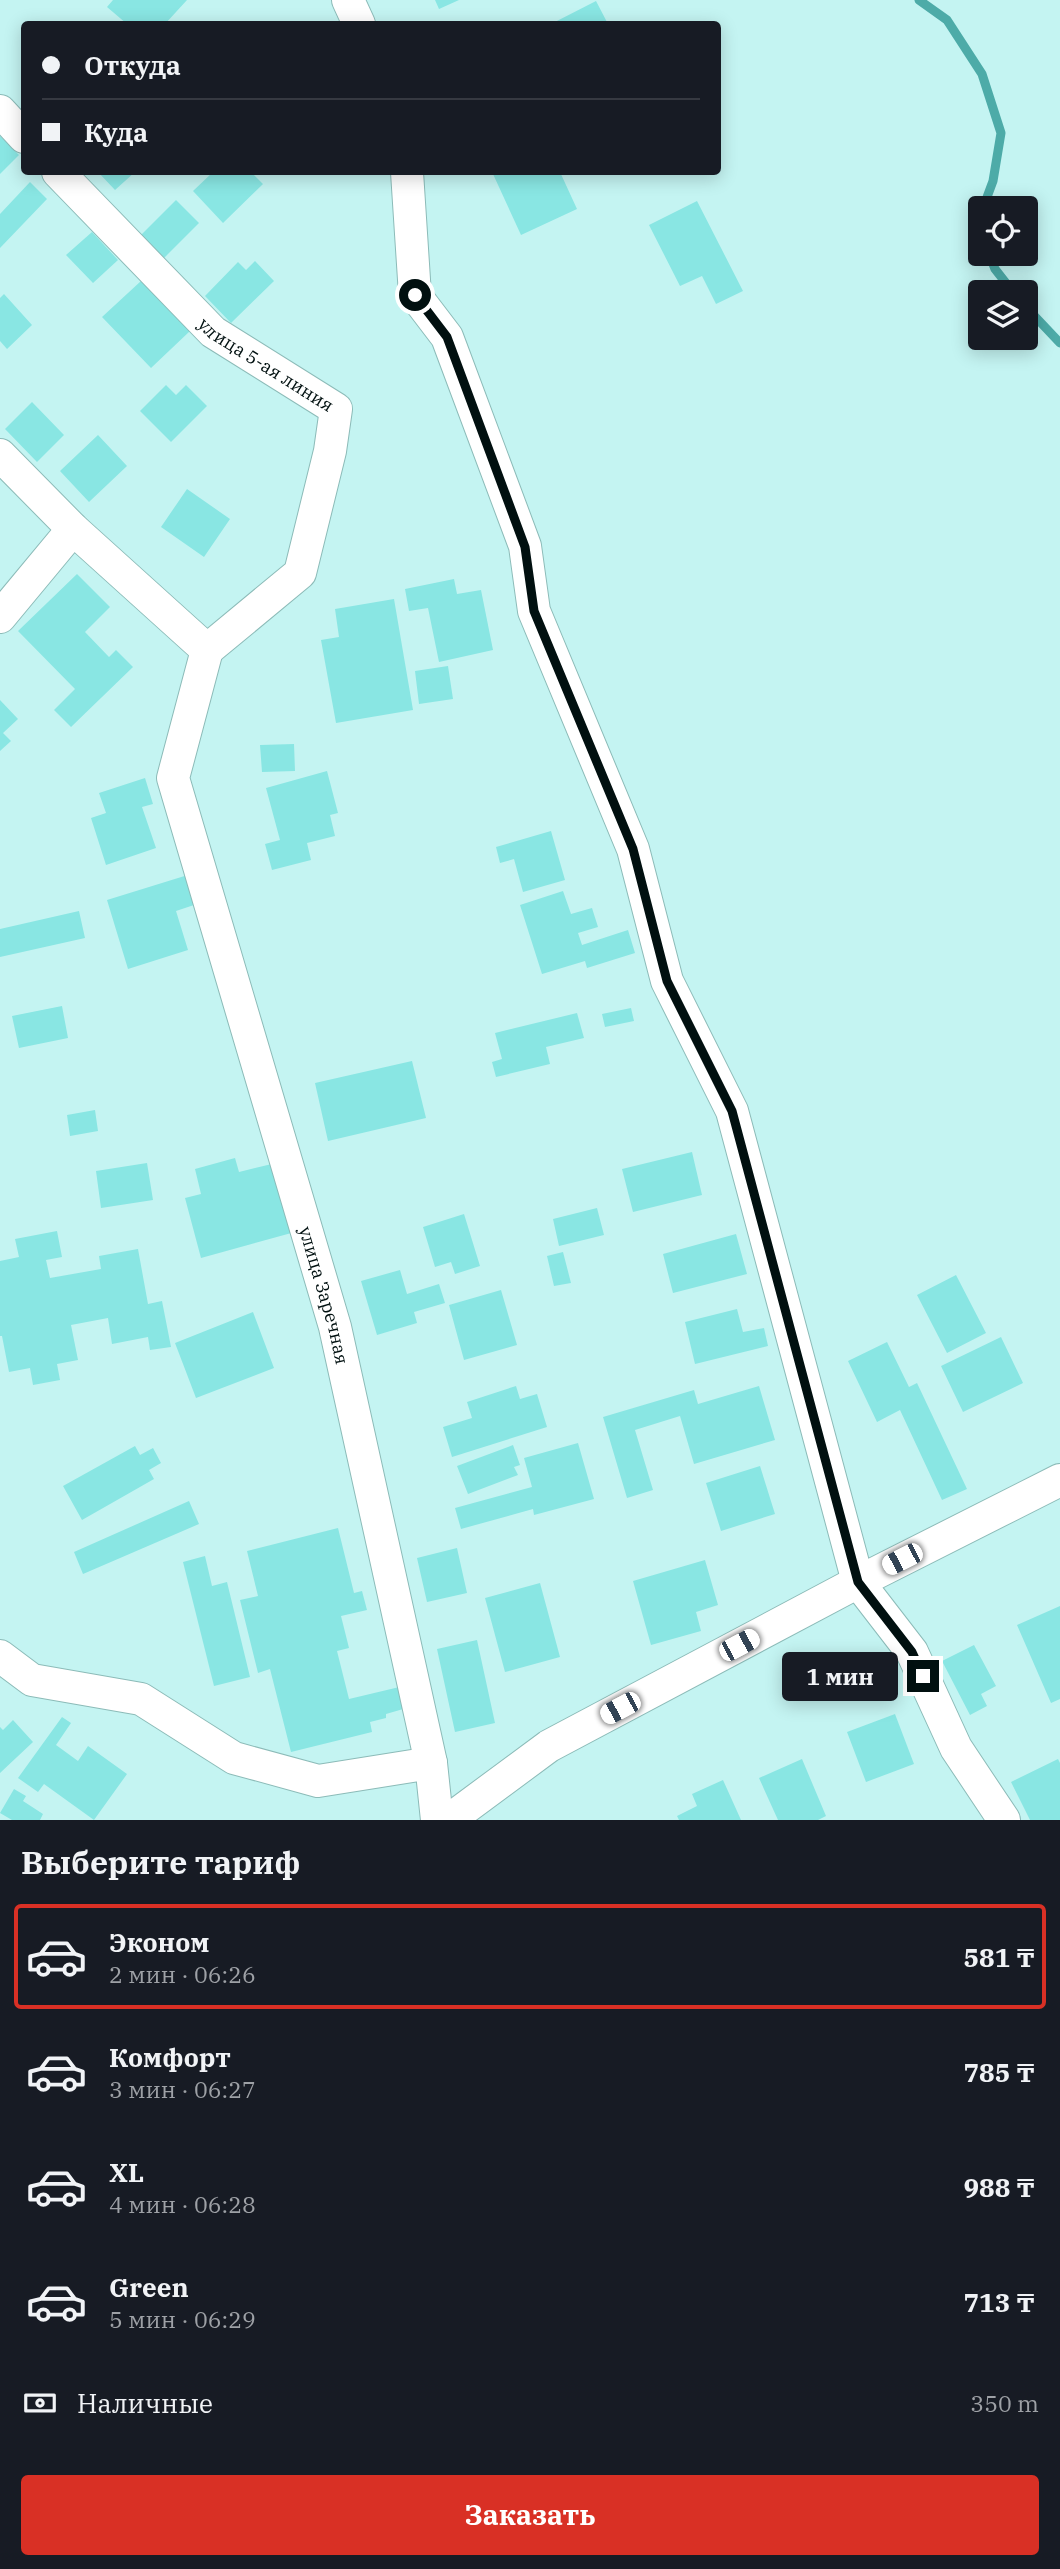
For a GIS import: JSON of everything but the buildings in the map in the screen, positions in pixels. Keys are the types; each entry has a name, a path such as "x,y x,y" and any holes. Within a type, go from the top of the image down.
{"street":[{"path":"348,0 358,21"},
{"path":"0,111 21,134"},
{"name":"улица 5-ая линия","path":"61,175 213,332 336,409 330,451 300,573 207,650"},
{"path":"407,175 415,295 447,337 525,547 534,611 633,849 667,981 732,1111 858,1582 912,1652 956,1748 1004,1820"},
{"path":"0,456 73,529 207,650"},
{"path":"0,617 73,529"},
{"name":"улица Заречная","path":"207,650 173,778 335,1327 431,1763 437,1820"},
{"path":"449,1820 549,1746 858,1582 1060,1480"},
{"path":"0,1656 32,1680 141,1699 234,1758 318,1781 431,1763"}],"waterway":[{"path":"919,0 947,20 982,74 1001,133 993,181 987,196"},
{"path":"994,266 1004,280"},
{"path":"1038,320 1060,343"}],"route":[{"path":"415,295 447,337 525,547 534,611 633,849 667,981 732,1111 858,1582 912,1652 923,1676"}]}
